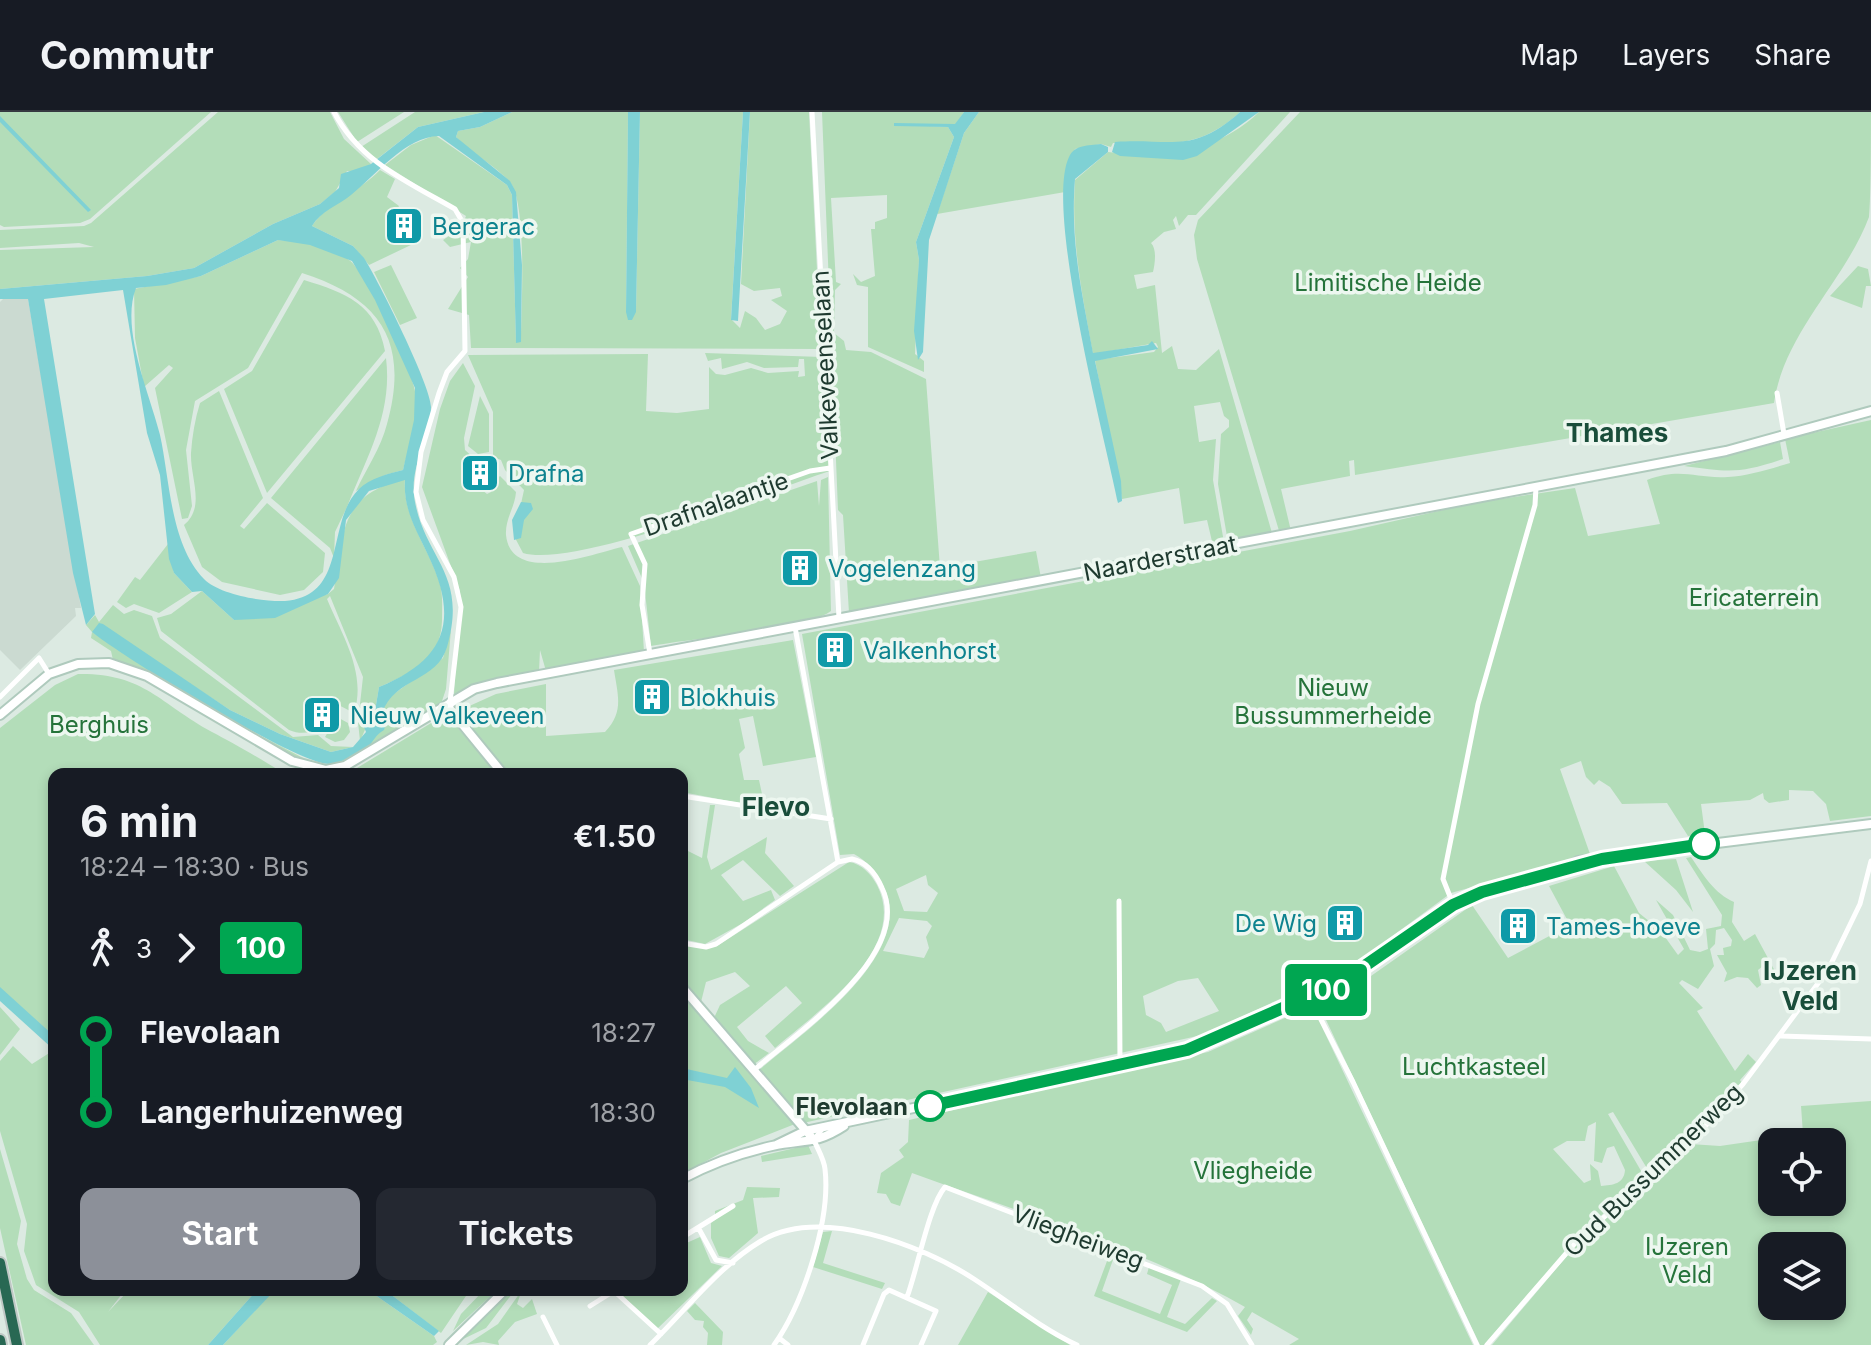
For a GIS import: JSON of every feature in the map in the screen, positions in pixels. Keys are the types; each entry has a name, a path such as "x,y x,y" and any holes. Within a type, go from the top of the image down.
{"highway":[{"path":"0,1263 17,1345"}],"street":[{"path":"334,112 347,136 371,160 455,209 463,223 465,351 447,372 439,393 421,452 416,492 423,520 454,577 461,607 449,708 498,768"},
{"name":"Valkeveenselaan","path":"812,112 839,618"},
{"path":"1777,393 1784,435"},
{"name":"Naarderstraat","path":"336,768 345,766 474,689 497,683 1726,451 1871,411"},
{"name":"Drafnalaantje","path":"650,655 642,605 645,564 631,534 810,471 830,468"},
{"path":"1453,905 1443,879 1448,851 1478,704 1535,505 1536,487"},
{"path":"795,627 838,862"},
{"path":"0,697 39,658 49,674 0,715"},
{"name":"Naarderstraat","path":"49,674 88,663 131,670 292,761 318,768"},
{"path":"688,797 831,819"},
{"path":"776,1145 805,1131 1187,1050 1310,998 1367,967 1453,905 1482,892 1563,869 1578,868 1589,862 1676,847 1871,824"},
{"path":"688,944 706,947 716,944 838,862 852,859 870,869 883,889 888,908 885,931 855,981 753,1071"},
{"name":"Oud Bussummerweg","path":"1487,1345 1543,1277 1699,1133 1781,1036 1844,942 1860,904 1871,861"},
{"path":"1119,901 1120,1065"},
{"path":"688,994 814,1140 825,1169 821,1226 797,1301 774,1345"},
{"path":"1310,998 1477,1345"},
{"path":"1781,1036 1871,1039"},
{"path":"688,1176 724,1159 776,1145 822,1140 849,1124"},
{"path":"814,1140 822,1129"},
{"path":"799,1141 805,1131"},
{"name":"Vliegheiweg","path":"921,1253 941,1191 947,1188 1202,1286 1227,1304 1252,1345"},
{"path":"688,1234 733,1206"},
{"path":"650,1345 733,1263 772,1236 821,1226 897,1243 921,1253 972,1278 1077,1345"},
{"path":"699,1229 716,1260 733,1263"},
{"path":"907,1297 921,1253"},
{"path":"863,1345 884,1294 889,1290 936,1311 921,1345"},
{"path":"449,1345 499,1296"},
{"path":"590,1306 606,1296"},
{"path":"619,1296 661,1334"},
{"path":"543,1317 557,1345"},
{"path":"779,1338 788,1345"}],"shaded area":[{"path":"3,299 28,299 81,608 75,608 76,616 20,670 0,650 0,302"}],"green space":[{"path":"0,112 211,112 90,219 80,223 4,227 0,225"},
{"path":"218,112 330,112 344,139 371,164 358,171 347,171 335,192 320,204 273,224 194,268 147,276 0,289 0,250 94,247 79,243 0,248 0,230 84,226 91,223"},
{"path":"338,112 404,112 357,142"},
{"path":"415,112 484,112 418,127 377,159 361,147"},
{"path":"512,112 628,112 626,312 636,312 640,112 743,112 731,319 740,328 745,311 756,318 765,330 780,324 787,311 771,300 782,296 780,288 754,291 741,284 750,112 809,112 821,349 471,348 469,315 448,309 468,277 460,268 468,259 471,242 450,247 443,240 461,228 466,216 385,165 411,145 435,135 507,185 512,195 516,342 521,342 521,232 515,192 503,175 456,137 458,131 480,127"},
{"path":"822,112 964,112 956,124 894,124 948,127 954,137 916,242 919,260 915,354 924,361 924,372 868,347 868,287 857,285 853,274 861,282 875,276 871,229 875,229 875,222 887,218 887,195 831,198 836,282 841,284 835,290 834,333 844,341 846,350 871,352 926,379 940,568 1036,551 1041,578 849,613 843,515 838,510"},
{"path":"979,112 1240,112 1196,139 1166,144 1113,143 1111,147 1101,144 1075,149 1065,172 1065,192 937,214 964,133"},
{"path":"1259,112 1290,112 1196,215 1188,215 1179,226 1176,216 1173,220 1176,229 1164,232 1151,243 1155,252 1153,272 1134,275 1137,289 1155,285 1162,353 1172,346 1178,369 1196,370 1219,349 1274,540 1229,548 1218,484 1221,434 1229,427 1229,420 1224,416 1220,402 1194,406 1199,442 1216,439 1213,480 1225,548 1214,550 1207,520 1184,524 1179,488 1122,499 1095,360 1154,352 1158,347 1156,343 1093,354 1076,246 1075,180 1108,152 1148,154 1188,150 1226,136"},
{"name":"Limitische Heide","path":"1300,112 1871,112 1869,217 1790,353 1774,403 1355,475 1354,460 1349,461 1350,476 1281,489 1291,531 1280,534 1197,259 1194,235 1198,220"},
{"path":"380,170 395,179 387,197 399,206 391,219 394,231 389,235 395,233 402,243 413,244 369,265 353,246 312,226 326,211"},
{"path":"278,240 315,246 349,260 378,303 408,368 416,397 414,425 403,470 385,475 356,491 387,424 393,395 391,346 369,310 351,295 302,273 248,368 195,401 186,450 192,506 188,518 182,519 155,388 173,368 169,365 144,387 135,338 134,289 201,276"},
{"path":"391,265 417,318 400,325 374,272"},
{"path":"1858,266 1868,269 1871,286 1866,286 1862,308 1830,296"},
{"path":"304,280 357,303 374,322 385,351 267,493 224,389 252,371"},
{"path":"705,353 822,357 826,364 830,471 627,539 548,555 523,553 514,536 524,490 505,470 501,460 493,457 493,412 468,355 648,354 646,411 677,413 709,409 709,367 716,374 725,375 751,368 768,373 799,371 798,377 805,376 804,359 799,359 798,367 764,368 747,362 722,369 721,358 708,361"},
{"path":"386,358 386,398 382,417 370,453 335,532 334,558 330,548 271,498"},
{"path":"463,363 475,386 464,438 465,450 476,460 484,459 498,474 482,490 487,494 491,492 491,484 500,476 516,492 506,529 511,550 522,559 537,563 573,559 622,547 640,586 644,652 546,671 540,650 539,672 479,684 454,694 460,591 422,487 440,409 450,381"},
{"path":"219,391 263,498 240,526 244,529 267,503 325,553 323,572 304,590 280,595 222,582 202,567 184,525 191,518 196,501 191,453 198,409 200,403"},
{"path":"480,396 489,414 489,452 478,454 468,446"},
{"name":"Nieuw Bussummerheide","path":"1871,420 1871,816 1830,821 1826,804 1813,791 1789,790 1789,800 1769,803 1763,793 1750,800 1701,804 1705,834 1688,836 1667,803 1622,804 1610,787 1599,780 1594,785 1586,777 1581,761 1560,769 1590,854 1451,893 1368,954 1332,975 1202,1035 803,1123 758,1071 851,989 871,964 885,938 890,911 883,885 871,867 854,854 840,855 802,634 1350,531 1474,503 1575,488 1588,536 1660,524 1647,480 1670,474 1736,476 1790,463 1785,439","holes":["926,875 928,885 938,893 927,912 904,911 896,889","899,918 927,921 932,926 926,937 929,948 924,958 883,951","1198,978 1219,1011 1166,1032 1161,1023 1146,1015 1143,996 1178,981"]},
{"path":"1780,442 1783,459 1755,467 1723,470 1684,466"},
{"path":"828,477 831,611 774,628 651,646 644,583 628,546 817,481 819,506 821,480"},
{"path":"405,479 412,520 441,588 440,634 436,646 422,663 379,687 376,705 360,741 358,722 363,677 330,596 327,599 346,640 355,669 357,698 354,713 325,698 321,704 333,712 324,723 309,732 289,730 161,631 157,618 171,614 202,591 234,620 328,594 334,589 343,533 356,506 383,486"},
{"path":"168,544 174,573 192,592 159,613 134,604 126,608 117,602 135,577 140,580"},
{"path":"113,605 124,614 134,610 152,616 160,638 293,737 318,735 331,746 353,747 331,752 280,734 230,710 117,636 92,632 86,625 95,615 99,622"},
{"path":"451,629 446,689 441,704 367,748 387,699 443,658"},
{"path":"92,632 242,726 305,759 284,753 148,673 113,660 111,651 91,638"},
{"path":"793,640 816,757 763,766 753,716 739,719 745,748 739,754 744,780 759,780 765,808 688,793 688,768 503,768 456,712 496,694 546,684 546,736 605,732 617,710 614,670"},
{"name":"Berghuis","path":"78,674 101,675 135,684 275,768 48,768 48,1036 0,992 0,728 55,685"},
{"path":"446,714 492,768 357,768"},
{"path":"337,717 348,723 350,732 344,740 335,742 325,737"},
{"path":"710,805 715,805 707,857 711,870 767,837 765,853 794,886 780,896 743,860 721,875 743,901 771,890 775,900 743,923 705,944 688,940 688,851 702,858"},
{"name":"Luchtkasteel","path":"1691,857 1715,889 1734,902 1732,922 1744,941 1755,934 1777,975 1772,979 1763,966 1758,970 1761,985 1757,988 1748,978 1737,977 1724,982 1727,973 1717,955 1724,955 1723,948 1731,946 1732,940 1724,928 1716,930 1715,944 1710,949 1714,966 1698,989 1682,980 1679,983 1703,1008 1697,1011 1735,1071 1748,1054 1756,1062 1740,1080 1744,1086 1651,1175 1613,1112 1608,1114 1644,1176 1592,1224 1484,1345 1480,1345 1318,1003 1361,983 1472,905 1508,958 1570,925 1549,886 1614,866 1639,913 1660,930 1678,955 1684,949 1656,900 1673,915 1690,950 1700,952 1708,949 1706,929 1721,926 1722,915 1686,858","holes":["1596,1122 1594,1161 1602,1163 1607,1148 1614,1146 1625,1170 1623,1178 1614,1184 1601,1186 1598,1171 1590,1164 1591,1180 1584,1183 1553,1149 1567,1141 1585,1141 1588,1126"]},
{"path":"1676,859 1693,912 1676,890 1644,861"},
{"path":"849,862 862,867 877,885 884,909 881,932 870,955 854,977 775,1048 765,1036 802,1003 786,986 737,1027 748,1041 769,1053 753,1065 714,1018 720,1005 750,986 735,972 706,982 701,1002 688,988 688,945 717,946"},
{"path":"688,999 795,1124 721,1153 688,1171"},
{"name":"Vliegheide","path":"1312,1006 1473,1345 1289,1345 1299,1339 1252,1312 1247,1320 1253,1329 1251,1335 1238,1316 1245,1307 1165,1267 1082,1233 912,1173 900,1206 891,1203 886,1194 877,1193 881,1173 904,1157 899,1150 908,1142 909,1120 1208,1052"},
{"path":"0,1007 20,1029 0,1055"},
{"path":"13,1046 32,1064 48,1054 48,1293 36,1285 24,1251 27,1224 0,1131 0,1061"},
{"name":"IJzeren Veld","path":"1871,1101 1871,1345 1492,1345 1577,1244 1690,1144 1720,1146 1758,1141 1758,1216 1846,1216 1846,1128 1803,1128 1801,1106"},
{"path":"808,1145 812,1154 762,1162 761,1156"},
{"path":"0,1149 21,1221 17,1244 27,1279 34,1290 71,1313 94,1345 26,1345 0,1228"},
{"path":"747,1187 780,1188 779,1197 753,1198 758,1233 729,1258 719,1256 711,1238 711,1223 727,1211 715,1216 715,1211 743,1200"},
{"path":"832,1231 823,1263 885,1283 882,1289 813,1267 823,1232"},
{"path":"700,1237 711,1263 722,1266 655,1331 619,1296 688,1296 688,1242"},
{"path":"1110,1253 1115,1254 1102,1291 1160,1314 1172,1285 1147,1274 1149,1267 1181,1279 1167,1317 1185,1324 1212,1298 1217,1301 1187,1332 1094,1296"},
{"path":"988,1292 1070,1345 958,1345"},
{"path":"54,1296 120,1296 108,1312 123,1296 252,1296 208,1345 100,1345 79,1312"},
{"path":"268,1296 377,1296 434,1336 437,1342 433,1345 223,1345"},
{"path":"393,1296 466,1296 441,1333"},
{"path":"478,1296 491,1296 453,1331 461,1314"},
{"path":"507,1296 510,1296 486,1328 459,1341"},
{"path":"518,1296 517,1304 523,1308 532,1299 537,1314 515,1322 498,1341 499,1345 483,1342 466,1345 498,1324"},
{"path":"695,1303 723,1332 722,1345 707,1345 708,1333 703,1327 704,1321 695,1320 687,1311"}],"water":[{"path":"484,112 512,112 480,127 458,131 456,137 510,181 516,192 522,265 521,342 516,343 512,195 507,185 439,136 426,138 403,150 351,195 320,216 312,226 353,246 364,258 391,309 429,395 430,419 415,476 415,502 420,522 449,584 452,602 452,622 442,658 388,701 382,713 386,723 384,730 368,747 350,758 329,764 311,760 248,729 172,685 92,632 99,623 103,624 230,710 280,734 331,752 353,747 366,732 364,727 376,705 379,687 419,664 432,651 444,619 438,579 408,510 405,480 369,491 346,520 339,578 328,594 275,618 234,620 202,591 192,592 174,573 169,559 160,475 147,433 123,290 44,299 95,614 86,625 73,573 28,299 0,299 0,289 147,276 194,268 273,224 320,204 339,188 341,174 371,164 418,127","holes":["278,240 310,245 352,261 375,300 415,388 414,420 403,470 368,482 359,489 349,503 328,572 319,586 305,596 285,601 254,599 211,585 193,565 184,548 173,511 160,435 138,362 132,304 136,288 166,285 201,276"]},
{"path":"628,112 640,112 636,312 632,320 628,320 626,312"},
{"path":"743,112 750,112 738,321 731,320"},
{"path":"964,112 979,112 964,133 929,240 923,352 918,360 914,331 919,260 916,242 954,137 948,127 894,126 894,123 955,124"},
{"path":"1240,112 1259,112 1197,156 1183,160 1120,156 1112,152 1115,142 1180,142 1194,139 1208,134"},
{"path":"0,116 91,210 88,212 0,122"},
{"path":"1101,144 1108,147 1108,152 1075,179 1074,202 1078,267 1093,353 1148,345 1152,341 1158,349 1095,361 1121,481 1122,501 1118,503 1080,327 1064,224 1063,184 1069,157 1078,148"},
{"path":"521,502 531,503 533,509 524,520 521,538 514,540 512,520"},
{"path":"0,987 48,1031 48,1045 0,1001"},
{"path":"735,1067 751,1088 759,1108 725,1087 688,1080 688,1069 727,1078"},
{"path":"252,1296 269,1296 223,1345 208,1345"},
{"path":"377,1296 393,1296 439,1331 434,1336"}],"bus line":[{"name":"100","path":"930,1106 1187,1050 1340,983 1453,905 1482,892 1602,859 1704,844"}],"place":[{"name":"Bergerac","path":"404,226"},
{"name":"Drafna","path":"480,473"},
{"name":"Vogelenzang","path":"800,568"},
{"name":"Valkenhorst","path":"835,650"},
{"name":"Blokhuis","path":"652,697"},
{"name":"Nieuw Valkeveen","path":"322,715"},
{"name":"De Wig","path":"1345,923"},
{"name":"Tames-hoeve","path":"1518,926"},
{"name":"Flevolaan","path":"930,1106"}],"district":[{"name":"Thames","path":"1617,432"},
{"name":"Flevo","path":"776,806"},
{"name":"IJzeren Veld","path":"1810,985"}],"park label":[{"name":"Ericaterrein","path":"1754,597"}]}
